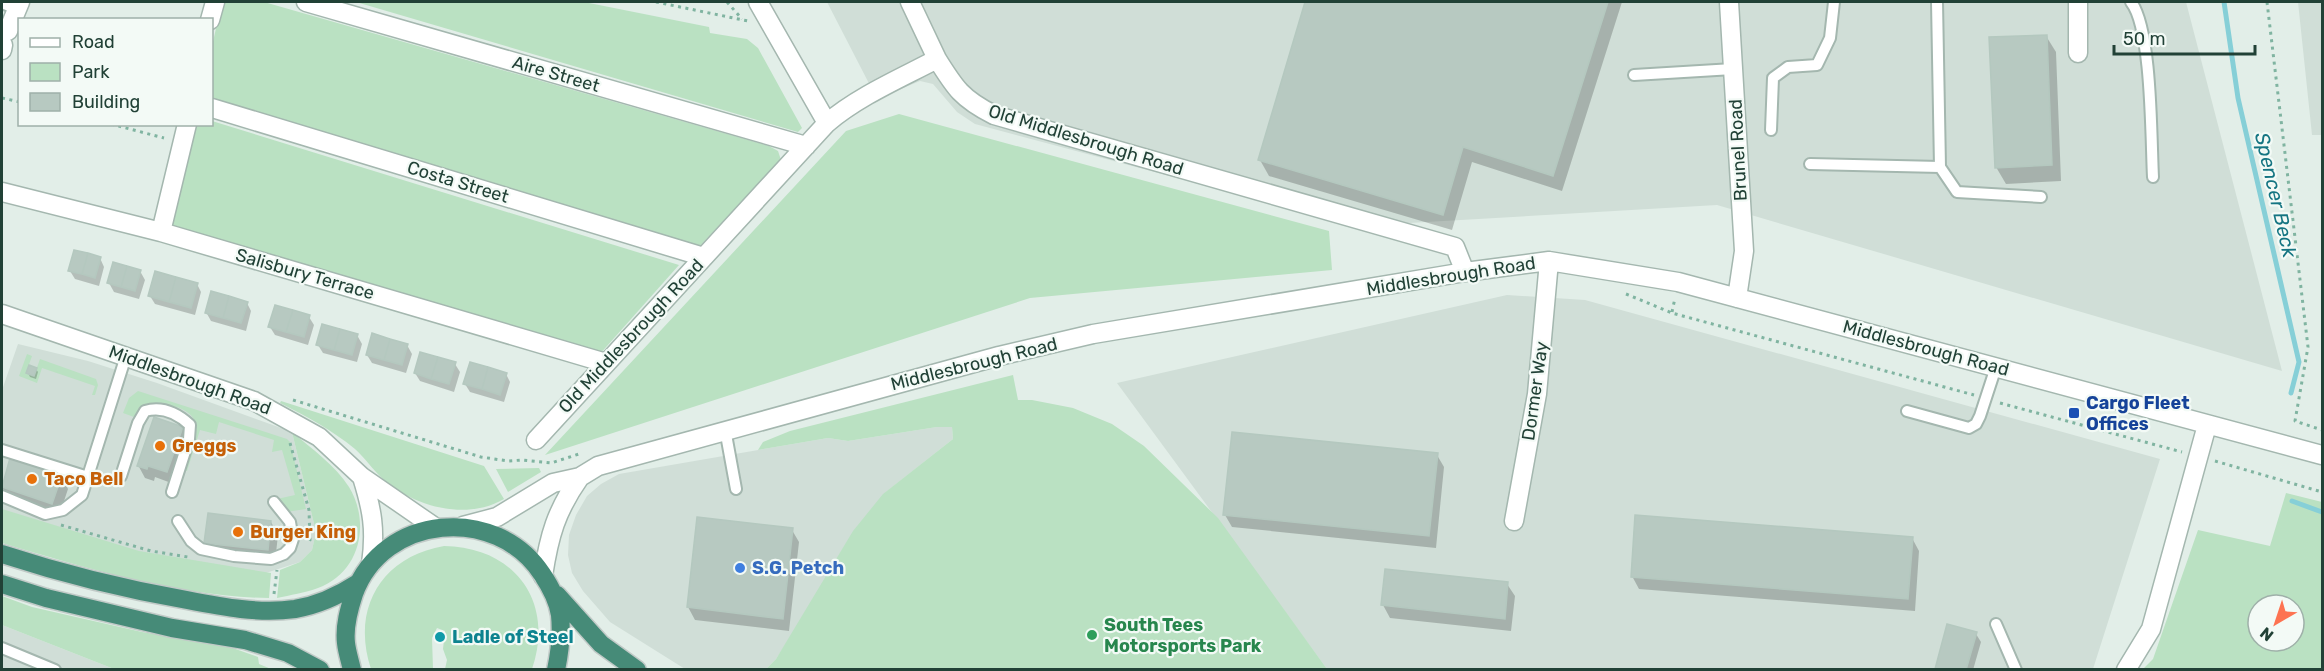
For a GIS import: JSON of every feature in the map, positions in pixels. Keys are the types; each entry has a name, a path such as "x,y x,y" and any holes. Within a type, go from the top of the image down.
{"highway":[{"path":"352,669 346,642 348,612 358,583 372,564 389,548 409,535 436,528 463,526 490,532 514,544 535,563 547,581 601,644 637,669"},
{"path":"2,554 119,588 239,609 272,611 320,603 336,598 358,583"},
{"path":"547,581 560,613 562,641 556,669"},
{"path":"2,584 46,598 172,628 245,640 288,653 320,669"}],"street":[{"path":"210,18 214,2"},
{"name":"Aire Street","path":"306,2 806,146"},
{"path":"758,2 827,123"},
{"path":"910,2 937,59"},
{"name":"Brunel Road","path":"1729,2 1744,251 1737,298"},
{"path":"2078,2 2078,53"},
{"path":"4,42 13,5"},
{"name":"Old Middlesbrough Road","path":"536,440 827,123 842,110 867,95 937,59 957,90 974,105 994,115 1455,247 1465,272"},
{"name":"Costa Street","path":"213,108 704,257"},
{"path":"161,232 185,133"},
{"name":"Salisbury Terrace","path":"2,192 161,232 606,363"},
{"name":"Middlesbrough Road","path":"463,526 497,517 553,483 580,477 598,466 725,429 999,356 1093,334 1465,272 1549,261 1678,282 2322,456"},
{"name":"Dormer Way","path":"1514,521 1536,394 1549,261"},
{"name":"Middlesbrough Road","path":"2,314 254,401 279,413 319,437 362,477 436,528"},
{"path":"2126,669 2151,629 2207,425"},
{"path":"362,477 374,517 372,564"},
{"name":"Middlesbrough Road","path":"547,581 548,540 566,497 580,477"}],"lane":[{"path":"1771,130 1773,78 1788,67 1817,64 1830,38 1834,2"},
{"path":"1937,2 1940,167 1957,192 2041,197"},
{"path":"2131,2 2141,26 2146,54 2153,177"},
{"path":"1634,75 1733,69"},
{"path":"1810,164 1940,167"},
{"path":"2,496 45,513 63,510 82,495 126,356"},
{"path":"1907,411 1969,428 1976,424 1987,399 1996,367"},
{"path":"121,476 138,423 145,411 156,408 180,415 190,424 189,439 172,492"},
{"path":"725,429 736,489"},
{"path":"2,450 88,477"},
{"path":"178,521 191,542 201,549 234,556 271,559 284,554 290,548 293,539 290,522 274,502"},
{"path":"1996,624 2016,669"},
{"path":"2,648 55,669"}],"path":[{"path":"656,2 772,26"},
{"path":"727,2 743,20"},
{"path":"2267,2 2308,346 2295,421 2322,430"},
{"path":"2,98 18,102"},
{"path":"127,126 185,133"},
{"path":"1621,291 1672,313 2322,492"},
{"path":"293,400 481,457 551,463 586,452 598,466"},
{"path":"279,413 287,432 309,510 310,540 305,548"},
{"path":"57,524 151,551 193,558"},
{"path":"272,611 278,563"}],"shaded area":[{"path":"827,2 2186,2 2282,371 1717,205 1357,226 975,124 957,112 933,84 920,81 877,99"},
{"path":"2298,2 2322,2 2322,135 2312,135"},
{"path":"1507,295 1585,300 2160,459 2093,669 1327,669 1117,383"},
{"path":"18,344 88,361 157,383 292,432 316,532 312,550 300,562 235,583 2,523 2,390"},
{"path":"937,427 952,427 953,439 886,492 776,659 766,669 685,669 610,622 583,591 572,573 568,555 569,535 576,515 587,496 601,484 619,474 828,438 848,441"},
{"path":"2,625 114,669 2,669"}],"green space":[{"path":"222,2 264,2 769,146 778,151 781,160 696,250 213,105 213,42"},
{"path":"356,2 584,2 709,27 710,33 747,39 758,48 802,128 798,132"},
{"path":"899,114 1329,231 1332,270 1030,298 545,455 846,131"},
{"path":"213,121 679,265 599,355 171,227 193,126 213,126"},
{"path":"27,354 32,356 26,373 34,376 40,359 96,379 98,385 95,395 92,395 95,386 42,368 37,383 19,376"},
{"path":"1013,375 1018,400 1032,400 1073,408 1112,424 1144,446 1218,518 1327,669 766,669 776,659 853,531 883,494 953,439 952,427 937,427 848,441 828,438 758,450 763,442 790,431"},
{"path":"138,391 287,439 290,442 306,509 286,512 277,499 295,495 282,450 272,452 274,440 219,422 216,434 200,430 187,471 183,470 194,439 194,420 184,410 156,404 139,410 134,417 123,413 129,398"},
{"path":"281,401 484,466 504,499 489,506 458,510 441,508 410,497 383,479 346,442 280,403"},
{"path":"292,432 330,464 349,487 356,501 360,531 358,545 352,559 344,571 332,581 313,590 277,598 280,570 300,562 312,550 316,532"},
{"path":"539,468 541,472 508,492 496,469"},
{"path":"2286,493 2322,502 2322,669 2143,669 2153,659 2198,530 2270,546"},
{"path":"2,509 139,551 271,573 269,598 202,592 134,580 2,543"},
{"path":"444,546 469,549 491,556 509,568 523,583 533,601 538,622 538,645 532,669 445,669 447,660 443,649 445,631 437,628 432,638 433,669 371,669 366,647 365,626 376,589 403,561 422,552"},
{"path":"2,596 32,607 142,632 227,646 258,657 259,664 271,669 114,669 2,625"}],"building":[{"path":"1305,2 1608,2 1553,176 1463,147 1443,215 1258,160"},
{"path":"2047,35 2052,165 1995,168 1989,37"},
{"path":"74,250 88,253 82,274 68,271"},
{"path":"88,253 101,257 95,278 82,274"},
{"path":"113,262 127,266 121,287 107,283"},
{"path":"127,266 141,270 135,291 121,287"},
{"path":"155,271 176,277 169,302 148,296"},
{"path":"176,277 198,283 191,308 169,302"},
{"path":"211,291 229,296 223,318 205,313"},
{"path":"229,296 248,302 241,323 223,318"},
{"path":"275,305 293,310 286,332 268,327"},
{"path":"293,310 310,315 304,337 286,332"},
{"path":"322,324 340,329 334,350 316,345"},
{"path":"340,329 358,334 352,355 334,350"},
{"path":"372,333 390,339 384,360 366,355"},
{"path":"390,339 408,344 402,365 384,360"},
{"path":"420,352 438,357 431,379 414,373"},
{"path":"438,357 456,362 449,384 431,379"},
{"path":"470,362 488,367 482,389 463,384"},
{"path":"29,365 37,368 34,376 26,373"},
{"path":"488,367 507,373 500,395 482,389"},
{"name":"Greggs","path":"154,417 183,427 167,472 148,466 147,469 137,466"},
{"path":"1232,432 1438,453 1429,536 1223,515"},
{"name":"Taco Bell","path":"10,458 62,475 52,504 2,487"},
{"name":"Burger King","path":"208,513 271,521 268,550 204,543"},
{"path":"1635,515 1913,537 1908,599 1631,577"},
{"name":"S.G. Petch","path":"697,517 793,528 783,619 687,607"},
{"path":"1385,569 1508,582 1505,619 1381,605"},
{"path":"1947,624 1977,632 1966,670 1935,669"}],"waterway":[{"name":"Spencer Beck","path":"2224,2 2238,98 2299,362 2291,393"},
{"name":"Spencer Beck","path":"2292,501 2322,512"}],"place":[{"name":"Cargo Fleet Offices","path":"2074,413"},
{"name":"Greggs","path":"160,446"},
{"name":"Taco Bell","path":"32,479"},
{"name":"Burger King","path":"238,532"},
{"name":"S.G. Petch","path":"740,568"},
{"name":"South Tees Motorsports Park","path":"1092,635"},
{"name":"Ladle of Steel","path":"440,637"}]}
